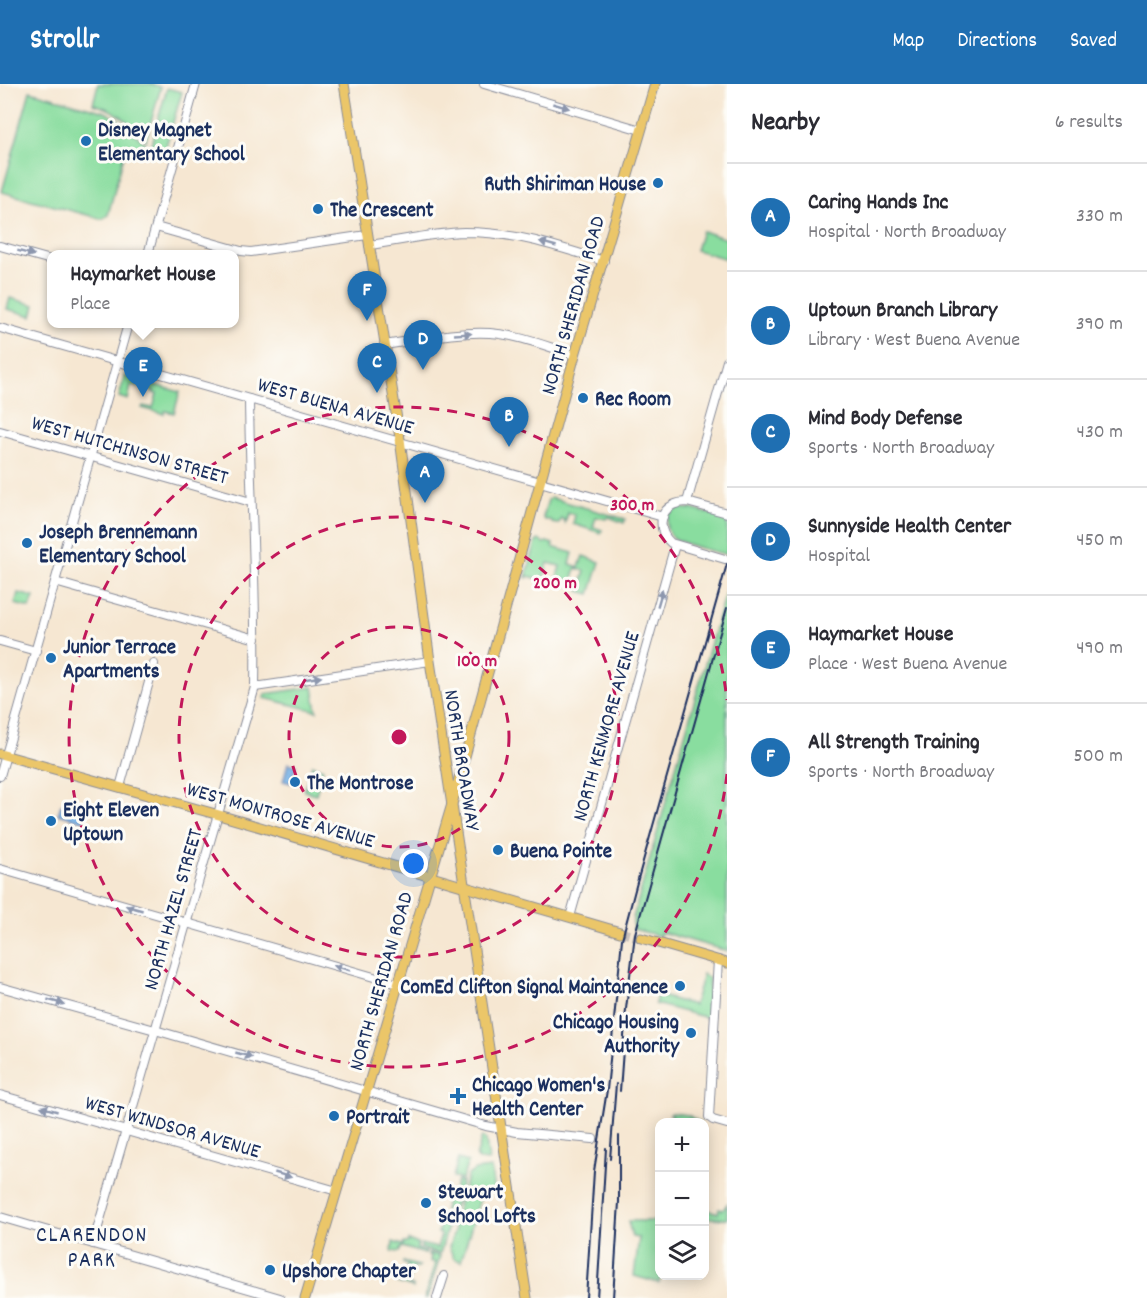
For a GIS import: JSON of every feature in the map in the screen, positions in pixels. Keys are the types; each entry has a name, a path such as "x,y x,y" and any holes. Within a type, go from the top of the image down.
{"main road":[{"name":"NORTH BROADWAY","path":"344,84 400,442 430,661 526,1298"},
{"name":"NORTH SHERIDAN ROAD","path":"305,1298 452,804 575,355 654,84"},
{"name":"WEST MONTROSE AVENUE","path":"3,755 219,815 620,932"},
{"path":"641,938 722,961"}],"street":[{"path":"149,250 196,84"},
{"path":"484,84 641,130"},
{"path":"156,227 237,250"},
{"path":"239,250 251,252 454,233 493,234 531,239 604,261"},
{"path":"0,246 47,259"},
{"name":"WEST BUENA AVENUE","path":"0,328 663,517"},
{"path":"0,776 3,755 36,651 127,328"},
{"path":"384,345 447,334 490,333 575,355"},
{"path":"687,502 727,361"},
{"name":"NORTH HAZEL STREET","path":"93,1244 255,687 256,639 249,399"},
{"name":"WEST HUTCHINSON STREET","path":"0,431 251,502"},
{"path":"725,559 675,545 665,538 661,524 670,506 687,502 727,513"},
{"name":"NORTH KENMORE AVENUE","path":"570,917 675,545"},
{"path":"55,582 256,639"},
{"path":"0,641 36,651"},
{"path":"255,687 430,661"},
{"path":"120,787 154,664"},
{"path":"0,869 398,984"},
{"path":"722,961 709,1117 727,1124"},
{"path":"0,987 501,1129 593,1139"},
{"name":"WEST WINDSOR AVENUE","path":"0,1095 337,1191"},
{"path":"0,1217 280,1298"},
{"path":"437,1298 444,1276"}],"green space":[{"path":"98,84 151,84 161,87 146,140 117,113 93,104"},
{"path":"167,88 182,92 164,153 151,144"},
{"path":"30,91 105,112 118,119 146,144 143,152 126,147 108,215 102,219 2,192"},
{"path":"702,231 727,239 727,259 696,250"},
{"path":"10,298 35,305 32,316 7,309"},
{"path":"125,376 145,382 143,387 131,386 128,400 119,397"},
{"path":"148,383 180,392 174,413 165,411 164,414 142,408 143,406 153,408 157,394 148,389"},
{"path":"551,498 625,519 624,523 609,517 606,519 596,517 593,527 602,530 601,533 573,524 575,515 568,513 565,523 562,519 558,524 552,523 551,520 545,520 543,517 548,500"},
{"path":"678,508 727,518 727,555 690,545 671,535 667,529 668,518 671,512"},
{"path":"539,540 553,544 552,547 573,553 570,564 579,567 583,556 600,562 590,594 579,591 585,571 576,568 572,581 557,577 560,566 548,563 543,580 526,577 536,542"},
{"path":"727,586 727,951 661,932 660,936 633,929 633,918"},
{"path":"18,593 34,597 30,608 15,604"},
{"path":"313,687 317,711 264,698 265,694"},
{"path":"312,765 323,769 316,794 304,791"},
{"path":"703,974 709,978 708,1018 655,1004 657,995 694,1005"},
{"path":"670,1114 688,1115 693,1118 672,1118"},
{"path":"482,1137 486,1140 489,1161 479,1160 476,1157"},
{"path":"458,1159 468,1162 462,1180 453,1177"},
{"path":"491,1168 494,1192 482,1192 461,1261 454,1259 449,1247 455,1228 452,1226 468,1175 475,1170"},
{"path":"457,1181 462,1182 452,1213 444,1210 449,1194 452,1195"},
{"path":"727,1204 727,1219 709,1218 709,1210 718,1213 719,1209 723,1210"},
{"path":"442,1217 450,1219 440,1254 421,1248 421,1244 437,1248"},
{"path":"628,1221 655,1221 655,1280 660,1280 659,1283 634,1276 639,1238 632,1237"},
{"path":"408,1240 418,1244 417,1249 426,1252 425,1254 402,1247 399,1252 392,1251 393,1242 403,1245"},
{"path":"429,1253 440,1256 427,1298 425,1298 435,1263 430,1261"},
{"path":"403,1262 419,1266 418,1268 413,1267 408,1285 413,1288 397,1283 403,1283 408,1266"}],"water":[{"path":"288,763 296,765 291,783 283,781"},
{"path":"61,805 86,812 83,821 58,814"}],"tunnel":[{"path":"620,932 641,938"}],"railway":[{"path":"586,1298 594,1171 607,1090 622,939 727,564"},
{"path":"620,1091 626,1009 635,934 727,608"},
{"path":"610,1159 616,1084"},
{"path":"613,1298 619,1202 619,1136"},
{"path":"597,1298 606,1148"}],"place":[{"name":"Disney Magnet Elementary School","path":"86,141"},
{"name":"Ruth Shiriman House","path":"658,183"},
{"name":"The Crescent","path":"318,209"},
{"name":"All Strength Training","path":"367,321"},
{"name":"Sunnyside Health Center","path":"423,370"},
{"name":"Mind Body Defense","path":"377,393"},
{"name":"Haymarket House","path":"143,397"},
{"name":"Rec Room","path":"583,398"},
{"name":"Uptown Branch Library","path":"509,447"},
{"name":"Caring Hands Inc","path":"425,503"},
{"name":"Joseph Brennemann Elementary School","path":"27,543"},
{"name":"Junior Terrace Apartments","path":"51,658"},
{"name":"The Montrose","path":"295,782"},
{"name":"Eight Eleven Uptown","path":"51,821"},
{"name":"Buena Pointe","path":"498,850"},
{"name":"ComEd Clifton Signal Maintanence","path":"680,986"},
{"name":"Chicago Housing Authority","path":"691,1033"},
{"name":"Chicago Women's Health Center","path":"458,1096"},
{"name":"Portrait","path":"334,1116"},
{"name":"Stewart School Lofts","path":"426,1203"},
{"name":"Upshore Chapter","path":"270,1270"}],"district":[{"name":"CLARENDON PARK","path":"92,1246"}]}
